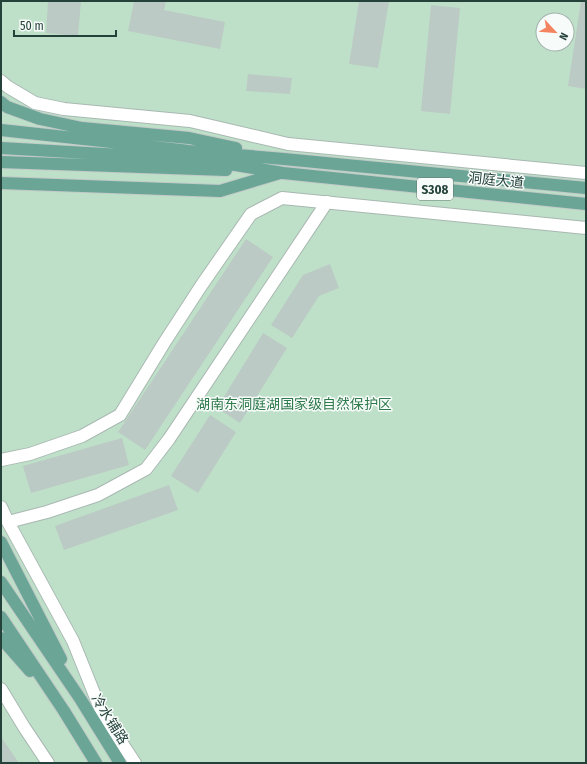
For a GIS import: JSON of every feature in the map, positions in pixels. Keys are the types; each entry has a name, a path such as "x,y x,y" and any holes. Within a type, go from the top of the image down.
{"main road":[{"path":"1,102 7,107 40,119 82,128 188,138 284,158"},
{"name":"S308","path":"1,130 189,151 284,158"},
{"path":"6,148 173,158 223,163 283,173"},
{"name":"洞庭大道","path":"284,158 586,188"},
{"name":"S308","path":"1,162 283,173"},
{"path":"1,183 220,191 283,173"},
{"name":"洞庭大道","path":"283,173 586,204"},
{"path":"1,542 86,709"},
{"path":"1,557 75,692"},
{"path":"1,582 75,692"},
{"path":"1,617 64,711 96,763"},
{"path":"1,638 64,711"},
{"name":"冷水铺路","path":"75,692 120,763"}],"street":[{"path":"1,81 8,87 35,103 64,109 190,121 288,144 586,173"},
{"path":"1,460 30,454 82,436 120,414 201,286 251,214 282,198 586,228"},
{"path":"8,522 46,512 98,495 146,469 174,432 327,202"},
{"path":"1,507 73,641 102,713 135,763"},
{"path":"1,688 24,727 48,763"}],"green space":[{"name":"湖南东洞庭湖国家级自然保护区","path":"1,1 586,1 586,763 1,763"}],"building":[{"path":"48,1 81,1 78,36 46,33"},
{"path":"134,1 166,1 164,10 225,22 220,49 128,31"},
{"path":"359,1 389,1 378,68 349,64"},
{"path":"581,1 586,1 586,89 568,86 573,52 575,52 575,40"},
{"path":"431,5 460,8 450,114 421,111"},
{"path":"248,74 292,78 290,94 246,91"},
{"path":"246,239 273,257 145,450 118,432"},
{"path":"330,264 339,288 319,296 292,338 271,325 303,275"},
{"path":"263,333 287,348 240,423 217,408"},
{"path":"210,415 236,432 198,493 171,476"},
{"path":"122,438 129,465 31,493 23,466"},
{"path":"169,485 178,510 64,550 55,526"},
{"path":"1,737 19,763 1,763"}]}
